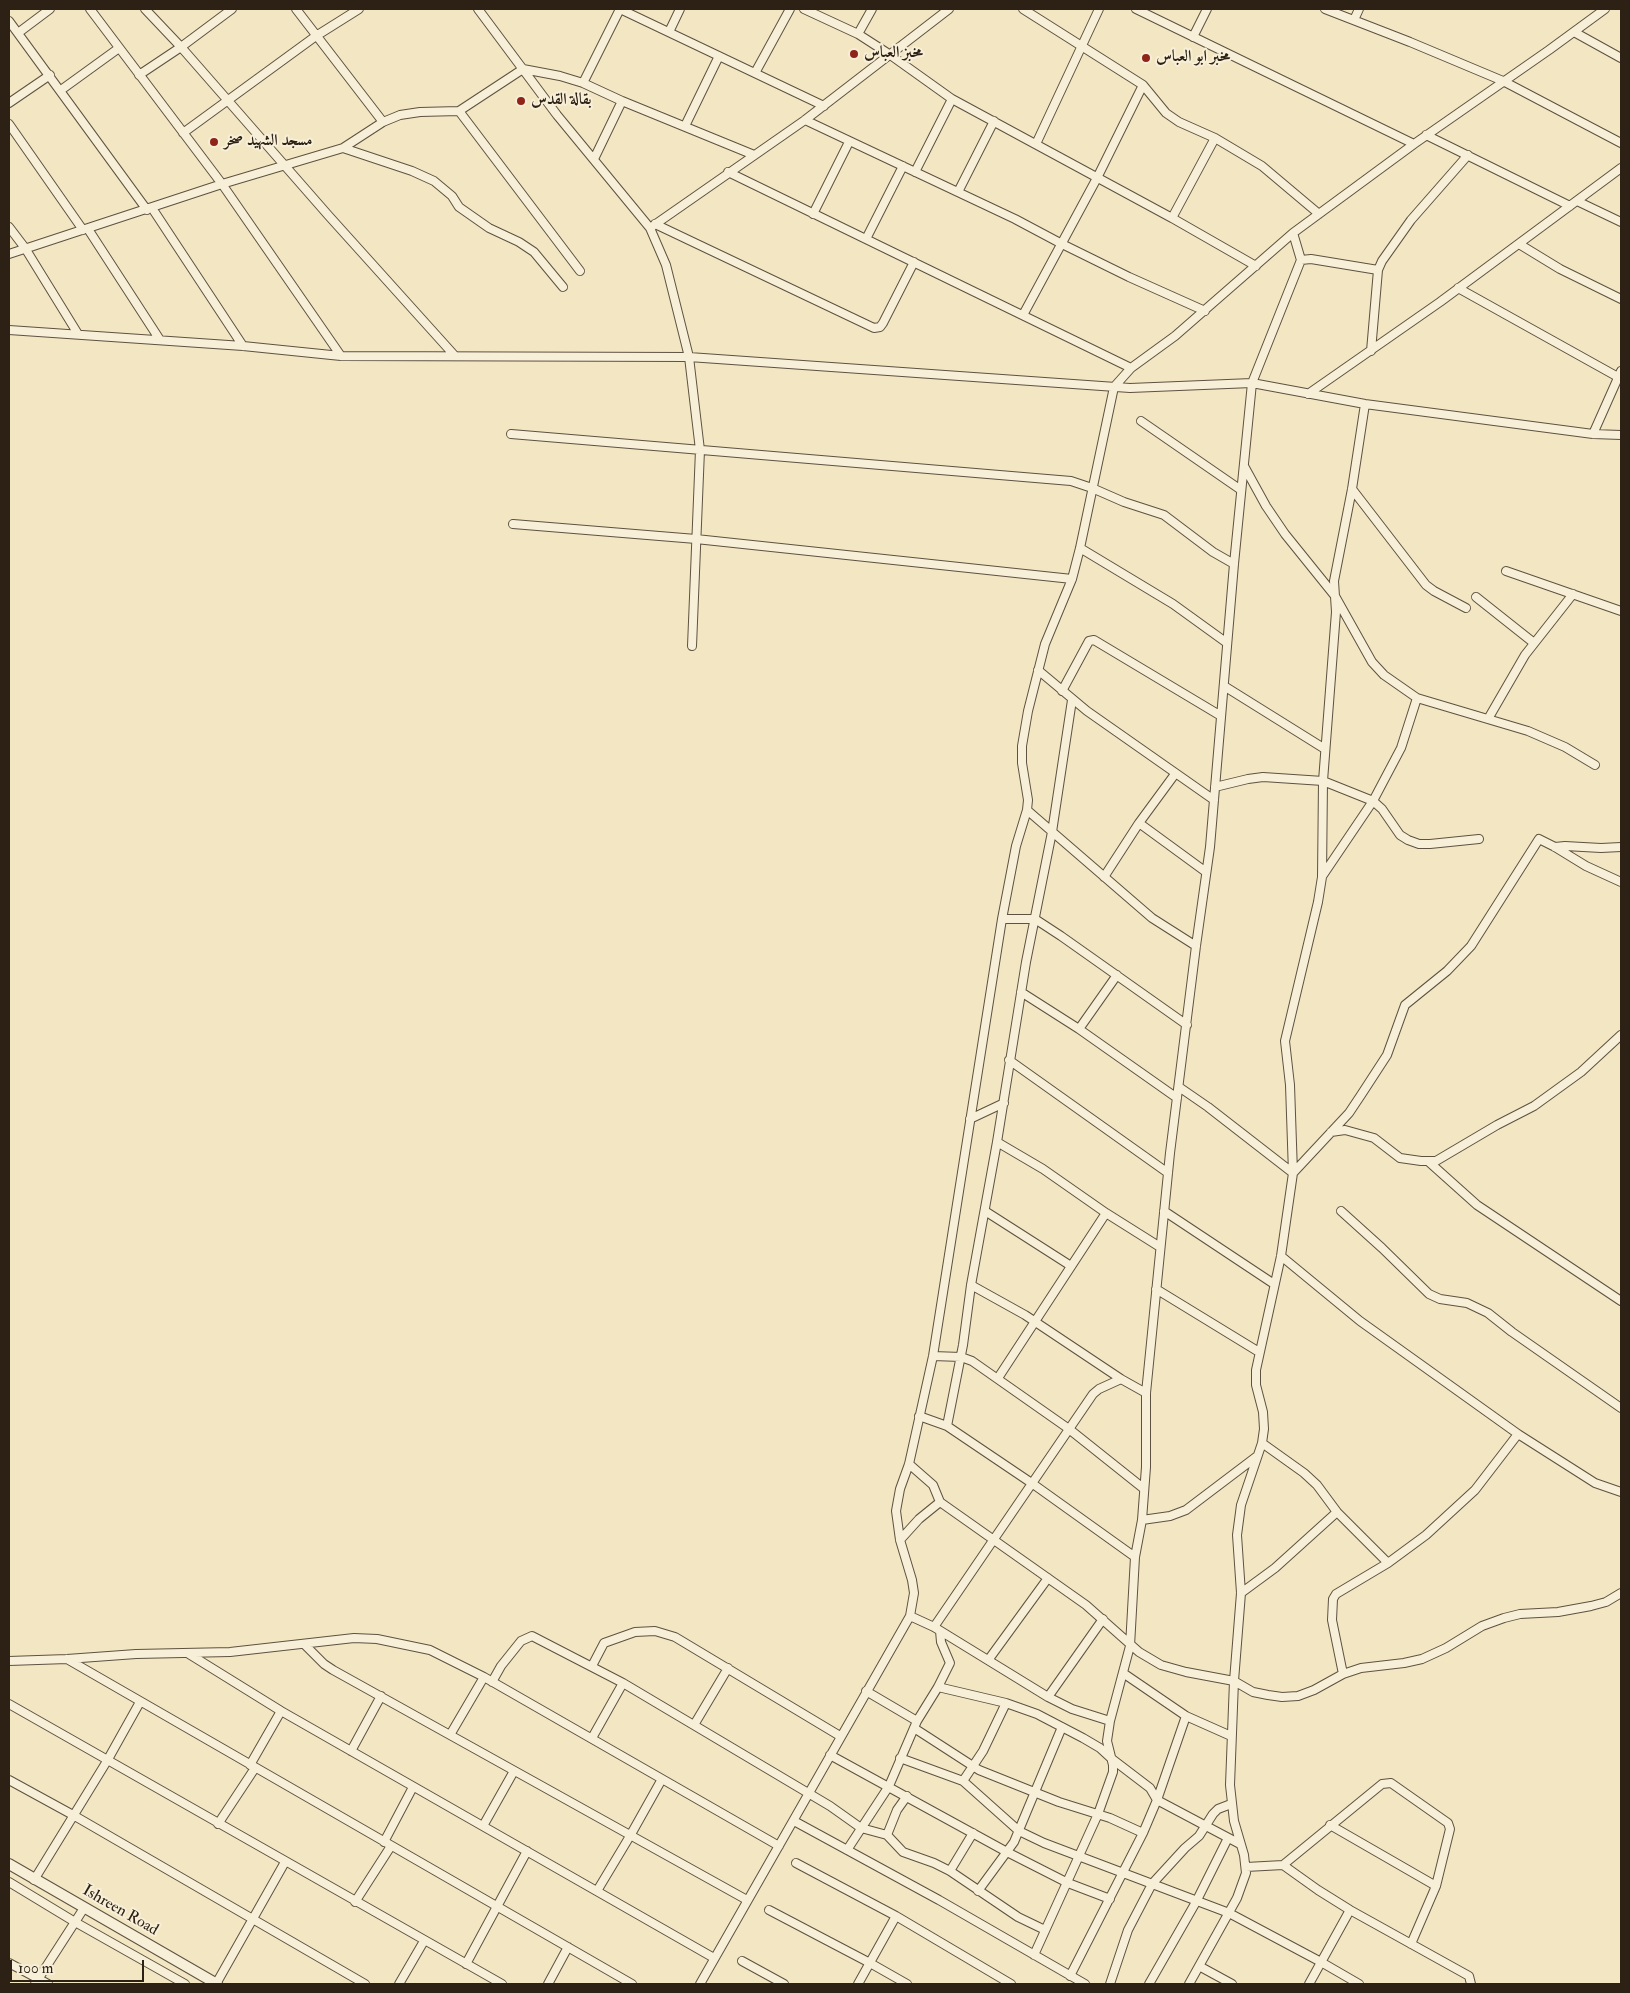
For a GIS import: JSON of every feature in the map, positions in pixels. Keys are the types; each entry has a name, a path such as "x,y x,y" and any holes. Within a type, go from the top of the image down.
{"street":[{"path":"18,33 50,9"},
{"path":"90,9 222,184 341,356"},
{"path":"145,9 181,47 455,356"},
{"path":"139,75 232,9"},
{"path":"296,9 383,122"},
{"path":"183,132 316,36 358,9"},
{"path":"478,9 557,115 652,226 666,265 689,357 700,450 692,646"},
{"path":"583,83 620,9 824,106"},
{"path":"669,32 680,9"},
{"path":"755,73 790,9"},
{"path":"804,9 858,34 952,99 1172,218 1256,266"},
{"path":"858,34 872,9"},
{"path":"652,226 805,120 949,9"},
{"path":"1023,9 1143,85 1166,113 1179,122 1215,138 1262,166 1319,214"},
{"path":"1036,144 1100,9"},
{"path":"1136,9 1414,144"},
{"path":"1194,37 1207,9"},
{"path":"1325,9 1410,42 1503,82 1621,143"},
{"path":"1354,20 1359,9"},
{"path":"700,1984 910,1616 914,1593 900,1540 896,1511 900,1489 909,1464 933,1356 1002,919 1016,846 1027,810 1028,795 1022,763 1022,746 1045,644 1072,579 1080,548 1114,387 1131,368 1205,311 1293,233 1426,135 1605,9"},
{"path":"9,21 150,209 243,346"},
{"path":"1574,32 1621,58"},
{"path":"61,90 118,48"},
{"path":"684,126 719,56"},
{"path":"9,254 222,184 343,148 383,122 400,115 420,112 459,111 523,69 560,76 583,83 754,155"},
{"path":"9,103 50,74"},
{"path":"1023,316 1098,178 1143,85"},
{"path":"915,172 952,99"},
{"path":"594,159 622,101"},
{"path":"459,111 580,271"},
{"path":"805,120 1205,311"},
{"path":"958,192 994,121"},
{"path":"9,124 86,230 160,340"},
{"path":"1426,135 1570,206"},
{"path":"1172,218 1215,138"},
{"path":"813,214 849,142"},
{"path":"343,148 412,171 434,181 452,196 459,207 489,228 519,242 534,252 563,287"},
{"path":"1371,351 1378,270 1382,261 1411,220 1468,155"},
{"path":"866,239 903,166"},
{"path":"1308,394 1371,351 1621,168"},
{"path":"728,172 1131,368"},
{"path":"1577,201 1621,222"},
{"path":"9,226 78,334"},
{"path":"652,226 874,328 880,327 883,323 914,262"},
{"path":"1034,1955 1098,1814 1112,1772 1112,1759 1108,1741 1110,1721 1130,1646 1135,1557 1142,1520 1146,1467 1146,1393 1160,1247 1214,800 1234,564 1252,384 1301,260 1293,233"},
{"path":"1519,244 1560,269 1621,299"},
{"path":"1301,260 1378,270"},
{"path":"1458,288 1620,374 1593,434"},
{"path":"9,330 243,346 341,356 689,357 1114,387 1252,384 1365,404 1593,434 1621,435"},
{"path":"1189,1984 1229,1913 1244,1882 1246,1867 1234,1821 1232,1804 1231,1736 1241,1593 1237,1536 1238,1520 1241,1505 1262,1443 1264,1429 1263,1412 1256,1385 1256,1370 1281,1256 1293,1173 1290,1085 1285,1041 1318,902 1322,877 1323,781 1336,612 1336,564 1352,489 1365,404"},
{"path":"1141,421 1241,490"},
{"path":"511,434 1071,481 1124,502 1164,515 1213,552 1234,564"},
{"path":"1244,466 1266,506 1285,534 1335,596 1372,662 1398,686 1417,698 1528,731 1565,747 1595,765"},
{"path":"1352,489 1426,585 1466,608"},
{"path":"514,524 696,539 1072,579"},
{"path":"1080,548 1173,604 1227,643"},
{"path":"1506,571 1621,611"},
{"path":"1488,719 1534,643 1574,594"},
{"path":"1476,597 1534,643"},
{"path":"1062,691 1089,641 1094,640 1221,716"},
{"path":"1038,670 1072,700 1214,800"},
{"path":"1224,686 1325,749"},
{"path":"1322,877 1373,801 1401,748 1417,698"},
{"path":"947,1426 961,1357 971,1285 998,1142 1009,1060 1040,882 1052,832 1072,700"},
{"path":"1104,877 1139,823 1175,774"},
{"path":"1215,787 1262,777 1323,781 1373,801 1382,809 1400,836 1408,840 1419,844 1430,844 1479,839"},
{"path":"1027,810 1152,918 1196,946"},
{"path":"1139,823 1206,872"},
{"path":"1293,1173 1349,1113 1387,1055 1405,1005 1447,971 1471,946 1539,839 1586,866 1621,882"},
{"path":"1555,847 1601,848 1621,846"},
{"path":"1002,919 1035,919 1187,1025"},
{"path":"1079,1029 1117,975"},
{"path":"1021,992 1079,1029 1177,1098"},
{"path":"1331,1132 1345,1130 1374,1138 1400,1158 1429,1162 1436,1161 1534,1106 1581,1072 1621,1035"},
{"path":"1009,1060 1168,1173"},
{"path":"1179,1087 1293,1173"},
{"path":"970,1118 1004,1103"},
{"path":"998,1142 1043,1168 1106,1213 1160,1247"},
{"path":"1429,1162 1477,1205 1621,1301"},
{"path":"985,1210 1070,1266"},
{"path":"1164,1211 1274,1284"},
{"path":"1341,1211 1429,1294 1440,1299 1467,1303 1488,1313 1512,1332 1600,1391 1621,1408"},
{"path":"998,1378 1106,1213"},
{"path":"1281,1256 1360,1321 1518,1434 1595,1483 1621,1492"},
{"path":"971,1285 1034,1321 1121,1379 1146,1393"},
{"path":"1156,1289 1259,1352"},
{"path":"933,1356 961,1357 972,1361 1069,1429 1144,1488"},
{"path":"847,1850 889,1786 915,1724 938,1687 950,1663 937,1629 1093,1394 1099,1389 1121,1379"},
{"path":"919,1416 947,1426 1033,1484 1135,1557"},
{"path":"1343,1674 1332,1620 1333,1598 1336,1594 1388,1563 1426,1536 1475,1490 1518,1434"},
{"path":"1262,1443 1304,1473 1323,1492 1337,1512 1388,1563"},
{"path":"1142,1520 1170,1516 1186,1510 1256,1457"},
{"path":"909,1464 933,1485 940,1502 995,1539 1103,1619 1130,1646 1161,1665 1234,1681 1254,1692 1282,1697 1298,1696 1314,1690 1343,1674 1361,1668 1422,1659 1446,1648 1482,1626 1520,1614 1558,1612 1591,1606 1606,1602 1620,1595"},
{"path":"900,1540 919,1519 940,1502"},
{"path":"1241,1593 1275,1568 1337,1512"},
{"path":"989,1659 1048,1578"},
{"path":"910,1616 989,1659 1048,1697 1081,1713 1110,1721"},
{"path":"1048,1697 1103,1619"},
{"path":"592,1666 604,1643 635,1632 655,1632 675,1637 840,1736"},
{"path":"492,1682 500,1666 521,1641 532,1636 623,1683 808,1793 861,1828 887,1835 903,1852 950,1871 1018,1917 1045,1930"},
{"path":"9,1661 136,1654 189,1654 340,1639 378,1639 430,1650 484,1677 780,1846"},
{"path":"304,1644 324,1664 747,1900"},
{"path":"189,1654 281,1711 714,1958"},
{"path":"67,1659 632,1984"},
{"path":"694,1725 728,1668"},
{"path":"1123,1673 1186,1716 1231,1736"},
{"path":"450,1735 484,1677"},
{"path":"592,1738 623,1683"},
{"path":"938,1687 1006,1703 1037,1714 1100,1748 1150,1788 1157,1800 1240,1844"},
{"path":"866,1691 973,1767 1143,1833"},
{"path":"351,1751 381,1696"},
{"path":"34,1880 107,1761 140,1702"},
{"path":"963,1781 994,1732 1006,1703"},
{"path":"9,1704 502,1984"},
{"path":"218,1824 281,1711"},
{"path":"1070,1976 1143,1833 1157,1800 1186,1716"},
{"path":"978,1891 1007,1852 1019,1831 1062,1727"},
{"path":"830,1755 1007,1852 1068,1883 1110,1899"},
{"path":"900,1758 963,1781 1019,1831 1044,1843 1229,1913 1359,1984"},
{"path":"483,1826 514,1771"},
{"path":"597,1891 662,1779"},
{"path":"9,1780 365,1984"},
{"path":"1246,1867 1283,1865 1382,1784 1391,1784 1450,1826 1450,1834 1436,1886 1411,1944"},
{"path":"355,1902 388,1844 413,1787"},
{"path":"887,1835 892,1820 907,1796"},
{"path":"1110,1984 1128,1930 1152,1884 1185,1848 1199,1836 1218,1809 1232,1804"},
{"path":"794,1821 1085,1984"},
{"path":"1330,1825 1436,1886"},
{"path":"950,1871 973,1833"},
{"path":"1149,1984 1196,1902 1228,1838"},
{"path":"466,1964 527,1851"},
{"path":"217,1984 285,1862"},
{"path":"796,1863 896,1916 1011,1984"},
{"name":"Ishreen Road","path":"9,1864 217,1984"},
{"path":"1283,1865 1350,1910 1469,1976 1471,1984"},
{"path":"9,1882 75,1922 185,1984"},
{"path":"37,1982 84,1908"},
{"path":"769,1910 907,1984"},
{"path":"1309,1984 1350,1910"},
{"path":"858,1984 896,1916"},
{"path":"399,1984 424,1941"},
{"path":"141,1959 148,1944"},
{"path":"548,1984 568,1947"},
{"path":"742,1961 784,1984"},
{"path":"9,1962 37,1982 48,1984"},
{"path":"1199,1966 1232,1984"}],"place":[{"name":"مخبز العباس","path":"854,54"},
{"name":"مخبر ابو العباس","path":"1146,58"},
{"name":"بقالة القدس","path":"521,101"},
{"name":"مسجد الشهيد صخر","path":"214,142"}]}
